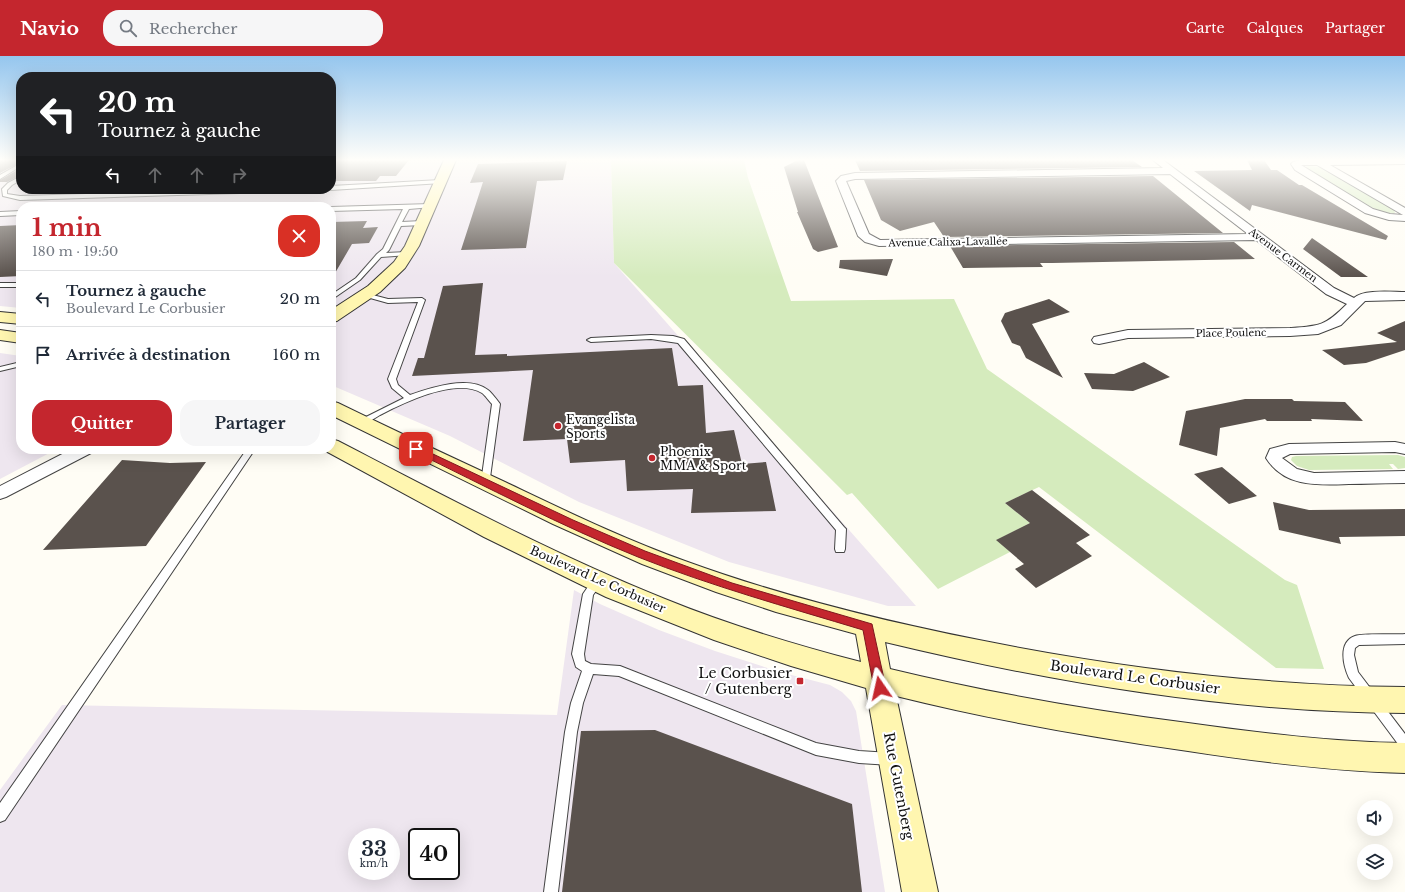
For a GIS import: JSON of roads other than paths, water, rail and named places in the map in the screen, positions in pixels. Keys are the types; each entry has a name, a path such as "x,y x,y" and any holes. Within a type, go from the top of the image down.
{"street":[{"path":"336,314 365,295 394,271 407,254 433,199"},
{"name":"Avenue Calixa-Lavallée","path":"849,199 864,236 869,240 879,243 1259,237"},
{"name":"Avenue Carmen","path":"1210,199 1334,294 1354,303"},
{"path":"1350,199 1369,211 1388,217 1405,218"},
{"path":"1383,199 1405,212"},
{"path":"1354,303 1365,297 1405,296"},
{"name":"Place Poulenc","path":"1099,340 1117,335 1141,333 1290,332 1318,330 1336,322 1354,303"},
{"path":"0,317 16,319"},
{"path":"0,335 16,337"},
{"name":"Boulevard Le Corbusier","path":"336,410 596,535 675,567 738,589 868,627 994,655 1155,682 1298,696 1405,700"},
{"path":"1405,449 1395,447 1289,450 1276,453 1274,458 1276,462 1288,472 1304,478 1405,477"},
{"name":"Boulevard Le Corbusier","path":"336,449 542,555 598,581 658,607 723,632 824,664 879,679 995,706 1128,729 1265,748 1353,756 1405,758"},
{"path":"0,494 76,454"},
{"path":"868,627 879,679"},
{"name":"Rue Gutenberg","path":"879,679 920,892"}],"lane":[{"path":"336,209 430,206"},
{"path":"336,294 358,279 379,255 386,250 407,207"},
{"path":"0,214 16,213"},
{"path":"399,224 422,223"},
{"path":"379,255 407,254"},
{"path":"0,284 16,285"},
{"path":"365,295 388,301 422,300 392,379 395,386 410,399"},
{"path":"591,340 662,337 676,338 682,341 840,529 840,549"},
{"path":"0,369 16,365"},
{"path":"360,422 438,388 458,385 475,387 488,393 496,404 496,413 486,483"},
{"path":"0,816 248,454"},
{"path":"598,581 588,594 578,654 580,664 589,669 620,671 816,748 859,758 894,759"},
{"path":"1405,638 1357,640 1351,645 1349,655 1352,674 1405,744"},
{"path":"551,892 571,732 577,703 589,669"}],"place":[{"name":"Evangelista Sports","path":"558,426"},
{"name":"Phoenix MMA & Sport","path":"652,458"},
{"name":"Le Corbusier / Gutenberg","path":"800,681"}]}
